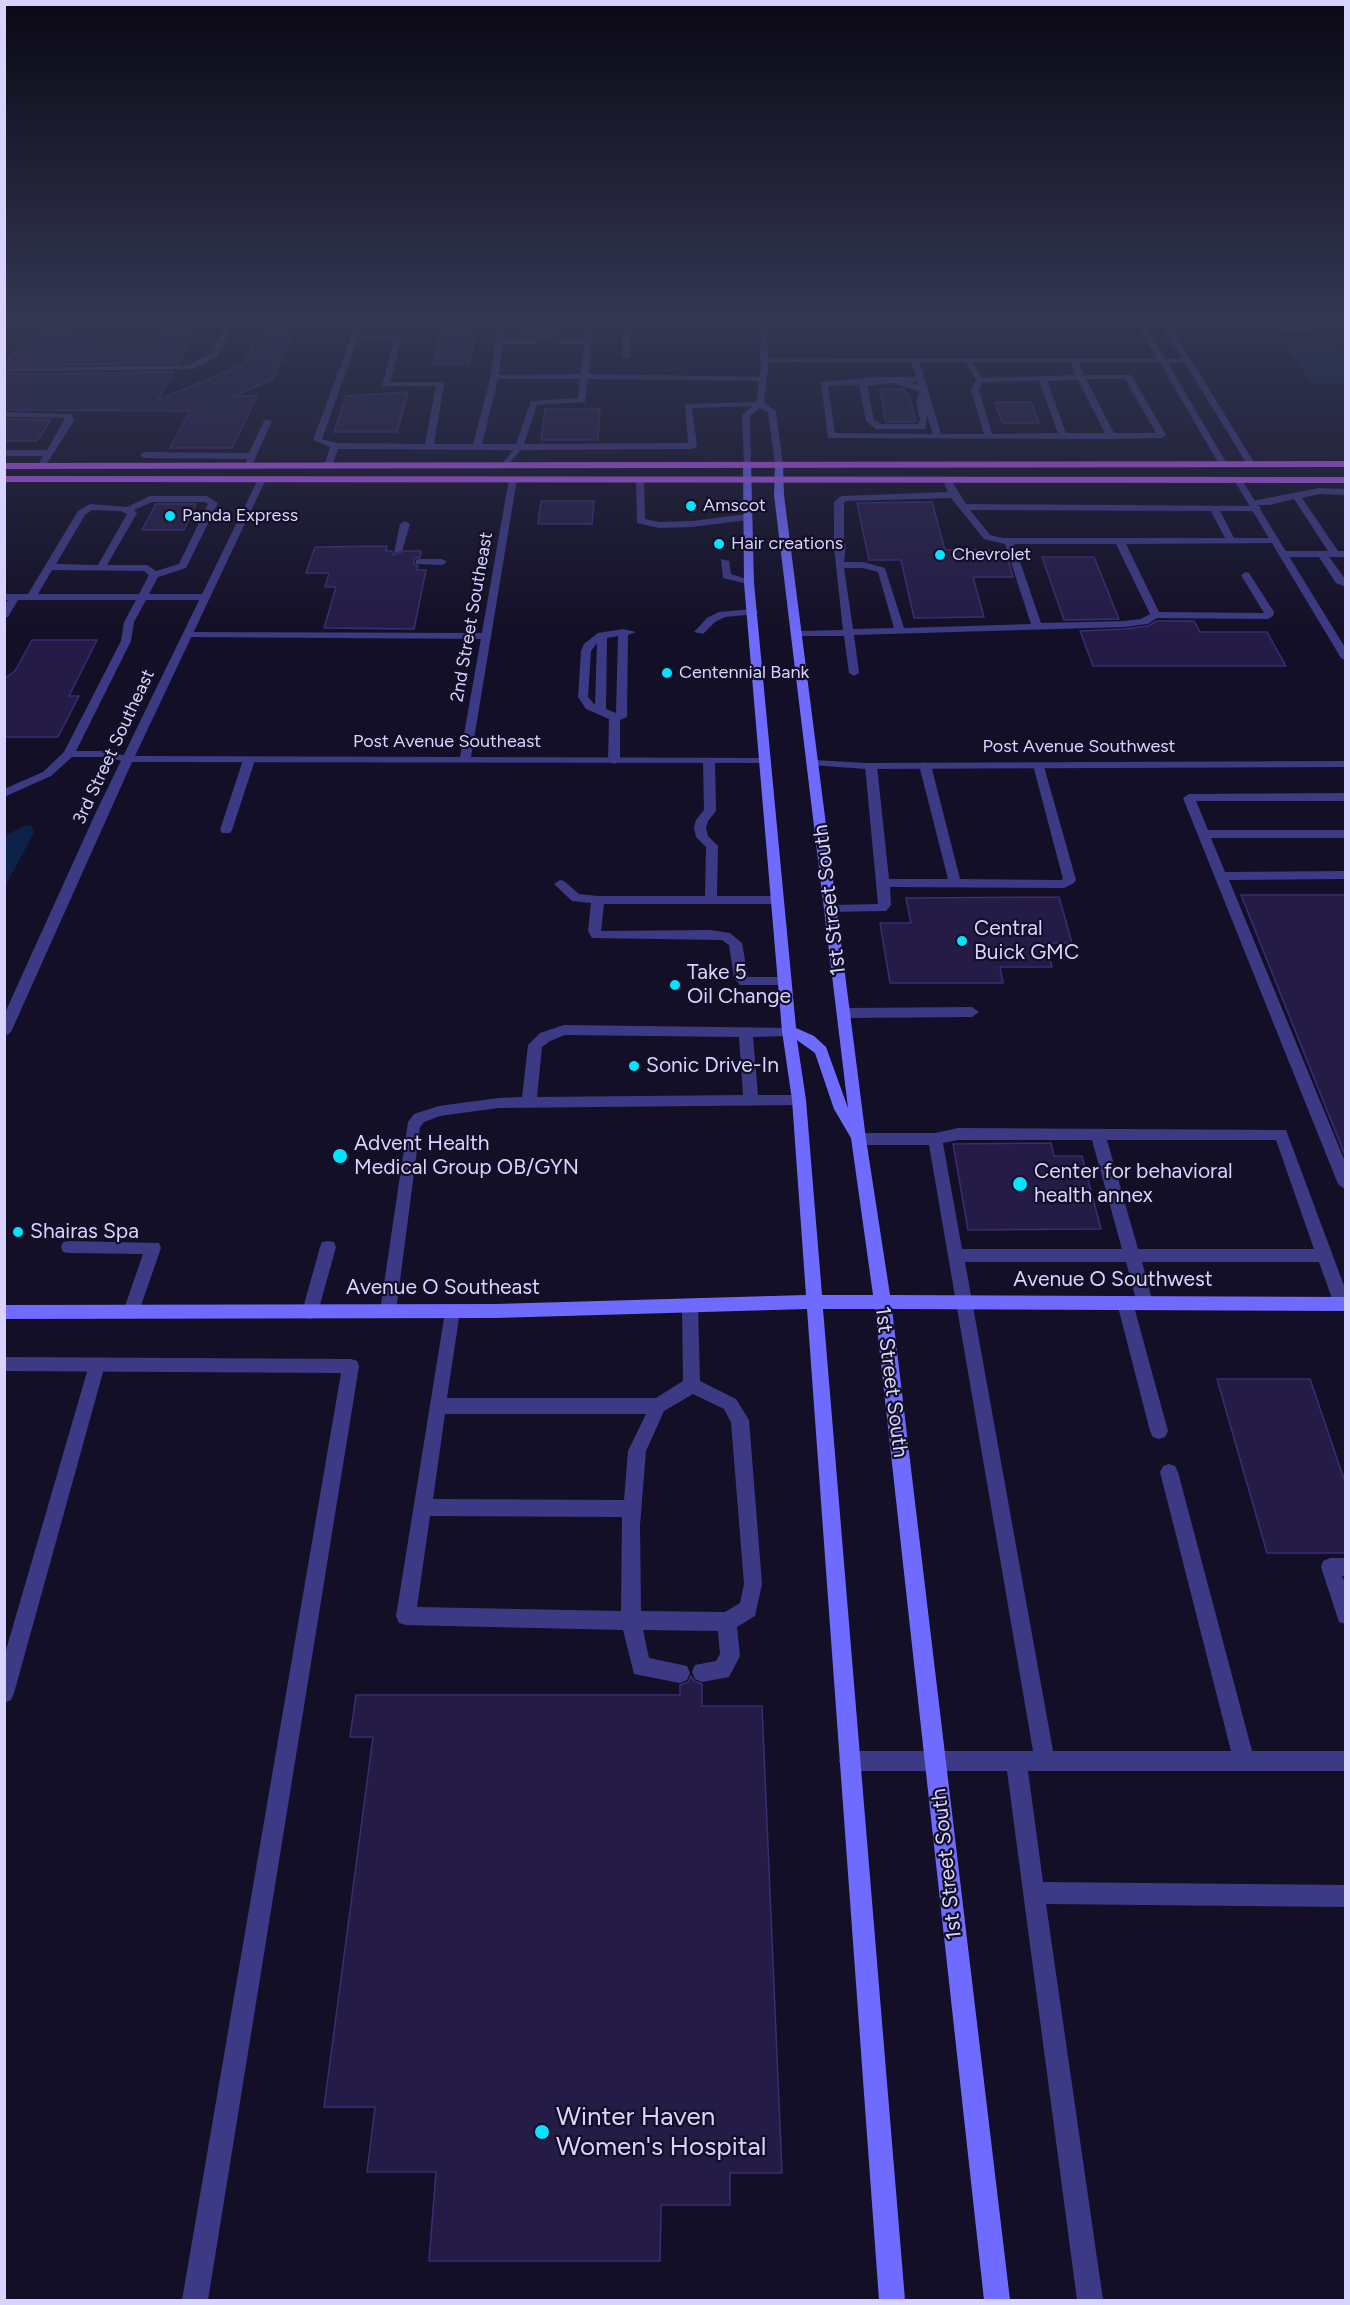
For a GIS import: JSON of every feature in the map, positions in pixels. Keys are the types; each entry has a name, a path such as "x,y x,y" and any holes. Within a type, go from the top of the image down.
{"main road":[{"path":"747,464 749,583 789,1031 799,1100 892,2301"},
{"name":"1st Street South","path":"779,464 786,545 859,1139 889,1347 997,2301"},
{"path":"4,466 1346,464"},
{"path":"262,479 400,465"},
{"path":"390,479 409,475 494,473 505,465"},
{"path":"4,479 1346,480"},
{"path":"789,1031 809,1040 821,1051 841,1109 859,1139"},
{"name":"Avenue O Southeast","path":"4,1312 452,1311 881,1302"},
{"name":"Avenue O Southwest","path":"881,1302 1344,1304"}],"street":[{"path":"41,466 68,424"},
{"path":"248,466 267,424"},
{"path":"323,424 317,440 335,446 519,447 693,446 690,424"},
{"path":"429,446 433,424"},
{"path":"477,446 483,424"},
{"path":"505,465 519,447 526,424"},
{"path":"746,424 747,464"},
{"path":"774,424 779,464"},
{"path":"829,424 831,436 938,437 1162,435 1155,424"},
{"path":"874,424 879,427 922,427 923,424"},
{"path":"934,424 938,437"},
{"path":"985,424 989,436"},
{"path":"1058,424 1062,435"},
{"path":"1105,424 1111,436"},
{"path":"1199,424 1223,464"},
{"path":"1226,424 1251,464"},
{"path":"328,466 335,446"},
{"path":"624,447 625,465"},
{"path":"4,453 50,453"},
{"path":"144,455 252,456"},
{"name":"3rd Street Southeast","path":"4,1032 128,759 262,479"},
{"name":"2nd Street Southeast","path":"465,760 513,479"},
{"path":"640,479 640,520 659,525 692,524 747,517"},
{"path":"947,480 954,495 987,537 1009,542 1275,541"},
{"path":"1238,480 1341,643 1346,658"},
{"path":"964,507 1214,508 1254,505 1319,491 1346,492"},
{"path":"854,673 839,565 841,545 839,502 844,498 954,495"},
{"path":"1297,497 1340,554"},
{"path":"4,794 47,774 69,754 126,641 129,622 141,597 154,575 183,566 213,503 207,499 150,499 127,510"},
{"path":"31,597 81,513 90,507 127,510 132,513 101,567"},
{"path":"1214,508 1231,542"},
{"path":"397,551 405,524"},
{"path":"1009,542 1037,627"},
{"path":"1120,542 1155,615"},
{"path":"786,545 841,545"},
{"path":"1283,554 1340,554"},
{"path":"1322,554 1339,581 1346,584"},
{"path":"724,561 726,576 749,583"},
{"path":"418,562 442,562"},
{"path":"839,565 882,570 900,630"},
{"path":"49,567 147,568 154,575"},
{"path":"797,634 1124,624 1144,622 1155,615 1268,616 1269,612 1246,575"},
{"path":"4,615 10,597 206,597"},
{"path":"699,632 711,620 723,614 753,612"},
{"path":"611,716 590,707 583,697 586,651 589,644 618,633 611,716 614,761"},
{"path":"188,635 487,636"},
{"name":"Post Avenue Southeast","path":"69,754 102,754 128,759 765,761"},
{"path":"226,831 249,760"},
{"path":"709,761 710,811 702,820 700,828 702,837 712,846 711,900"},
{"name":"Post Avenue Southwest","path":"814,763 871,766 1346,764"},
{"path":"925,765 955,884"},
{"path":"883,883 1065,884 1070,880 1039,765"},
{"path":"832,909 881,908 885,905 871,766"},
{"path":"1346,797 1189,798 1346,1184"},
{"path":"1204,834 1346,834"},
{"path":"1221,876 1346,875"},
{"path":"560,884 576,897 598,900 778,900"},
{"path":"598,900 594,932 597,935 710,934 725,936 735,943 741,978 745,982 785,982"},
{"path":"844,1013 972,1012"},
{"path":"529,1103 535,1045 545,1037 564,1030 789,1031"},
{"path":"746,1032 751,1100"},
{"path":"388,1311 413,1126 419,1118 439,1111 498,1103 799,1100"},
{"path":"859,1139 935,1139 958,1134 1281,1134 1344,1304"},
{"path":"1098,1134 1145,1303"},
{"path":"935,1139 1044,1762"},
{"path":"69,1247 153,1248 130,1312"},
{"path":"310,1312 328,1247"},
{"path":"955,1255 1326,1256"},
{"path":"1125,1303 1159,1431"},
{"path":"690,1306 692,1385"},
{"path":"452,1311 406,1616 727,1622 748,1609 753,1584 740,1420 730,1404 692,1385"},
{"path":"4,1365 351,1366 195,2301"},
{"path":"4,1693 97,1365"},
{"path":"439,1406 658,1406 692,1385"},
{"path":"658,1406 637,1451 632,1509 631,1621 641,1667 680,1673"},
{"path":"1169,1472 1244,1760"},
{"path":"423,1507 632,1509"},
{"path":"1346,1567 1330,1567 1346,1615"},
{"path":"702,1672 722,1671 730,1656 727,1622"},
{"path":"849,1761 1346,1761"},
{"path":"1016,1762 1090,2301"},
{"path":"1034,1893 1346,1896"}],"water":[{"path":"26,825 32,826 34,833 5,886 5,836"}],"building":[{"path":"4,424 49,424 37,441 4,441"},
{"path":"183,424 244,424 232,448 170,448"},
{"path":"337,424 399,424 397,432 334,432"},
{"path":"543,424 599,424 598,440 541,440"},
{"path":"541,501 594,501 592,524 538,524"},
{"path":"932,502 945,550 1005,550 1013,577 973,577 984,617 914,618 901,560 869,560 857,503"},
{"name":"Panda Express","path":"156,504 196,504 184,530 142,530"},
{"path":"387,546 386,551 392,551 393,555 404,551 421,551 420,557 414,559 414,564 418,566 417,570 426,570 414,629 324,628 336,587 325,587 329,573 306,573 315,547"},
{"path":"1042,557 1094,557 1119,619 1064,620"},
{"path":"1157,621 1194,621 1200,632 1267,632 1286,666 1093,666 1080,631 1148,626"},
{"path":"32,640 97,640 69,696 79,696 58,737 4,737 4,679 15,671"},
{"path":"1241,895 1346,895 1346,1153 1344,1153"},
{"path":"1059,897 1072,943 1046,943 1052,967 1000,967 1003,983 890,983 880,923 911,923 906,898"},
{"path":"1051,1143 1054,1156 1082,1156 1101,1229 968,1230 953,1144"},
{"path":"1217,1379 1310,1379 1346,1485 1346,1553 1267,1553"},
{"path":"691,1676 694,1681 702,1684 702,1706 762,1706 782,2173 730,2173 730,2205 661,2205 660,2261 429,2261 436,2172 367,2172 375,2107 324,2107 373,1737 350,1737 356,1695 680,1695 680,1685 688,1682"}],"place":[{"name":"Amscot","path":"691,506"},
{"name":"Panda Express","path":"170,516"},
{"name":"Hair creations","path":"719,544"},
{"name":"Chevrolet","path":"940,555"},
{"name":"Centennial Bank","path":"667,673"},
{"name":"Central Buick GMC","path":"962,941"},
{"name":"Take 5 Oil Change","path":"675,985"},
{"name":"Sonic Drive-In","path":"634,1066"},
{"name":"Advent Health Medical Group OB/GYN","path":"340,1156"},
{"name":"Center for behavioral health annex","path":"1020,1184"},
{"name":"Shairas Spa","path":"18,1232"},
{"name":"Winter Haven Women's Hospital","path":"542,2132"}]}
